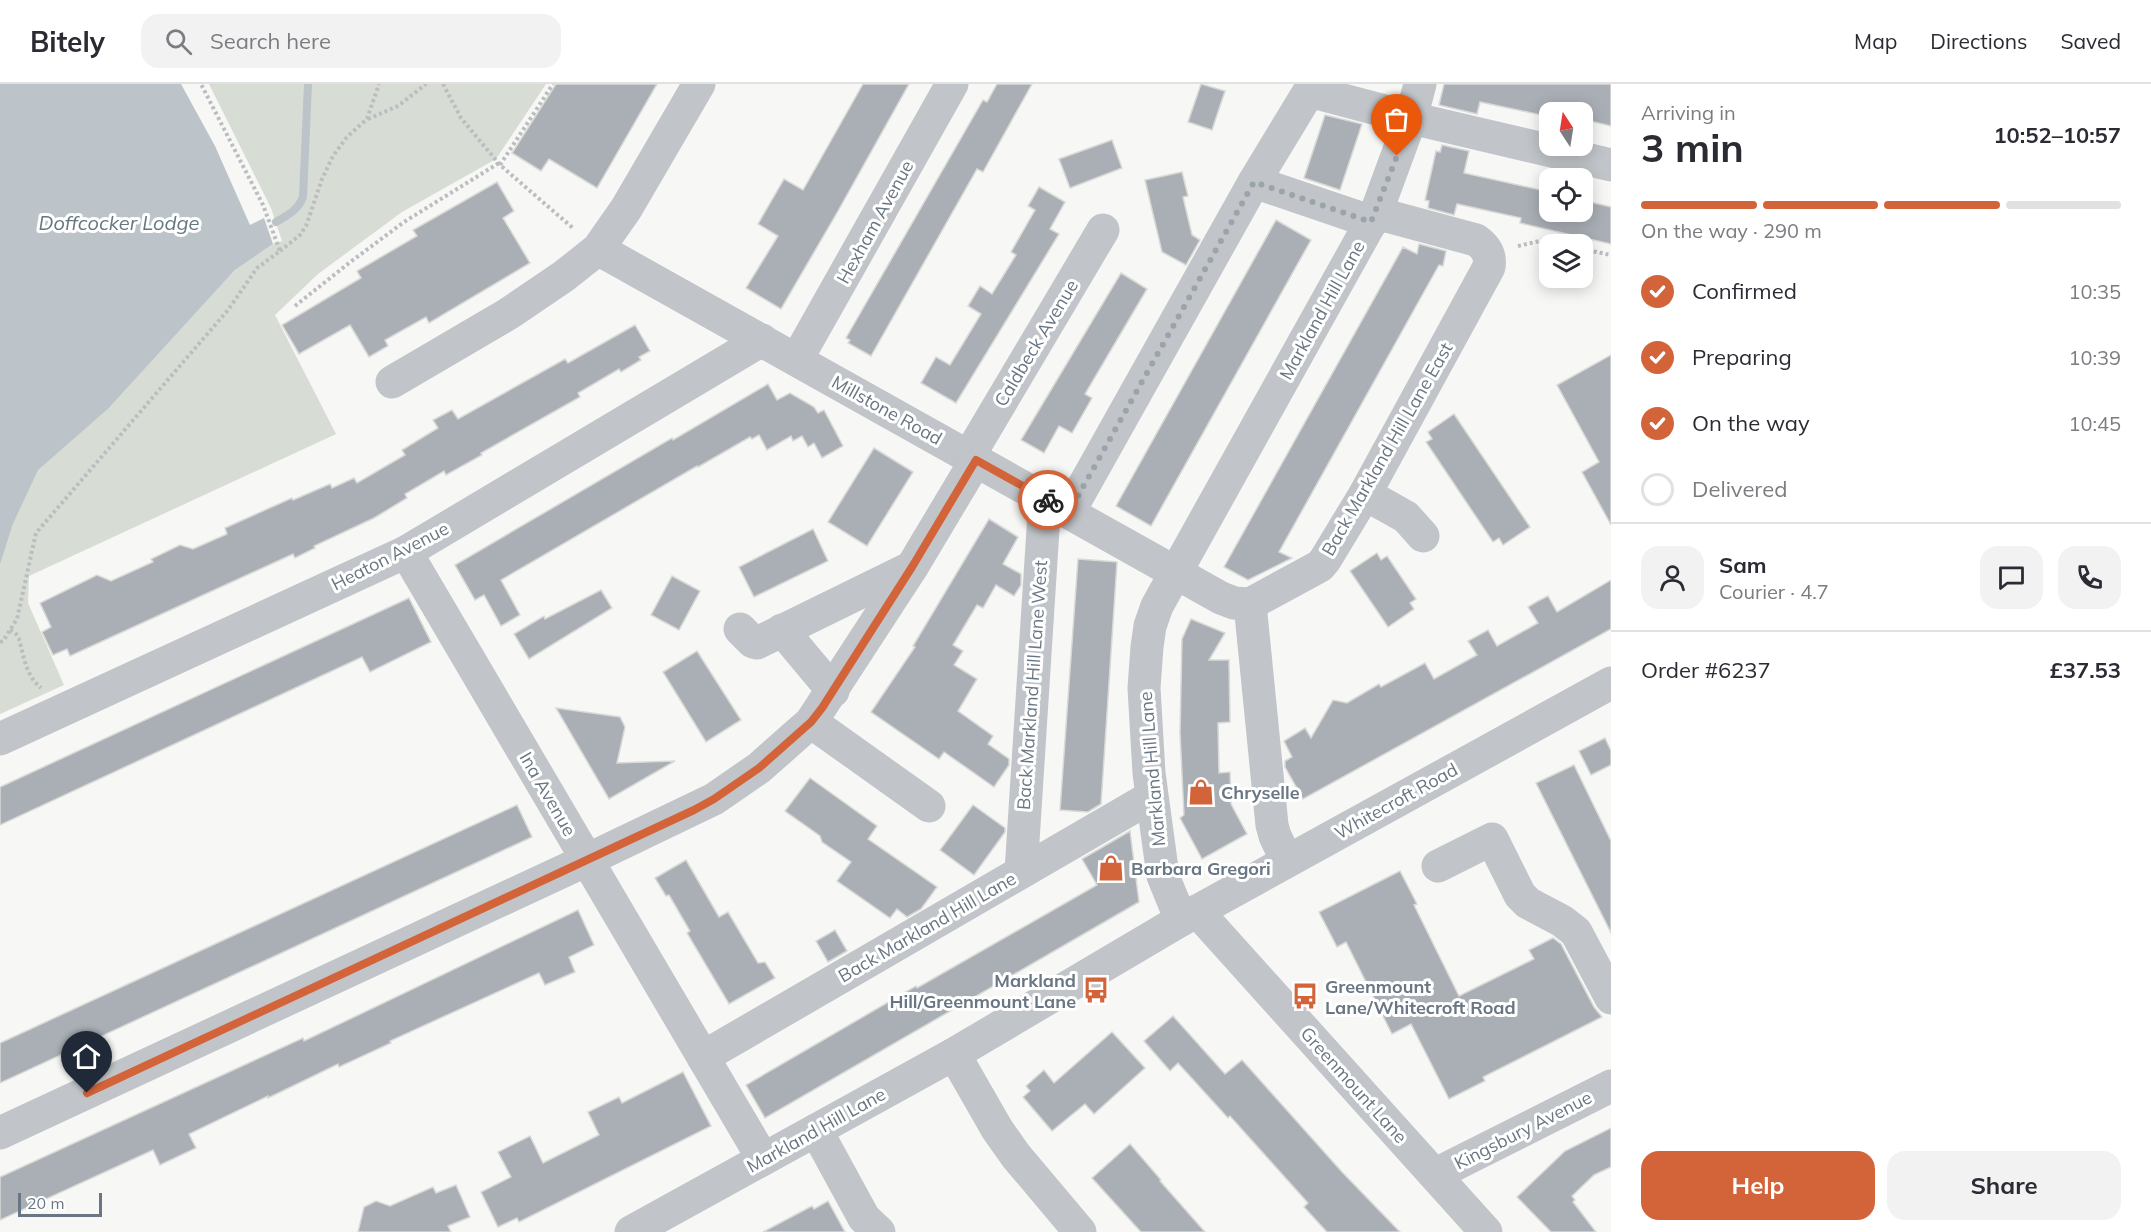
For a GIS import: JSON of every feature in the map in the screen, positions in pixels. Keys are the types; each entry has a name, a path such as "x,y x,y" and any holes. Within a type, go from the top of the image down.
{"street":[{"path":"392,382 418,354 508,314 564,276 598,249 626,208 699,84"},
{"name":"Hexham Avenue","path":"797,360 952,84"},
{"name":"Markland Hill Lane","path":"631,1232 954,1054 1189,916 1163,876 1151,797 1144,688 1150,626 1157,606 1374,217 1411,118 1420,84"},
{"name":"Back Markland Hill Lane West","path":"1021,872 1057,505 1304,97 1313,92 1411,118"},
{"path":"1411,118 1611,165"},
{"path":"1254,182 1374,217 1476,240 1488,252"},
{"name":"Caldbeck Avenue","path":"0,1133 714,799 759,768 811,722 833,691 912,567 1103,230"},
{"name":"Millstone Road","path":"598,249 1221,598 1234,603 1250,604"},
{"name":"Back Markland Hill Lane East","path":"1250,604 1320,566 1365,494 1489,267 1488,252"},
{"name":"Heaton Avenue","path":"0,740 406,552 762,340"},
{"path":"1365,494 1406,517 1422,536"},
{"name":"Ina Avenue","path":"406,552 763,1160"},
{"path":"740,629 757,643 912,567"},
{"path":"1250,604 1272,825 1287,861"},
{"path":"782,630 833,691"},
{"name":"Whitecroft Road","path":"1189,916 1611,682"},
{"path":"811,722 929,807"},
{"name":"Back Markland Hill Lane","path":"702,1057 1151,797"},
{"path":"1438,866 1492,838 1520,895 1528,903 1562,921 1576,932 1611,998"},
{"name":"Greenmount Lane","path":"1189,916 1436,1174 1486,1232"},
{"path":"954,1054 1003,1138 1080,1232"},
{"name":"Kingsbury Avenue","path":"1436,1174 1611,1086"},
{"path":"816,1130 864,1218 879,1232"}],"path":[{"path":"201,84 262,205 280,251"},
{"path":"367,119 379,84"},
{"path":"0,642 3,641 17,619 36,533 228,310 257,268 300,235 306,226 322,179 333,156 347,137 367,119 398,106 426,84"},
{"path":"443,84 460,118 500,164 598,249"},
{"path":"295,306 404,222 500,164 552,84"},
{"path":"1488,252 1539,241"},
{"path":"1593,251 1611,255"},
{"path":"10,630 19,639 29,674 34,682 43,689 78,703"}],"shaded area":[{"path":"209,84 546,84 496,159 402,212 318,274 275,315 336,434 29,576 28,603 64,685 0,714 0,565 13,524 37,470 108,409 235,270 273,244 282,241 271,208"}],"water":[{"name":"Doffcocker Lodge","path":"0,84 181,84 215,146 250,225 264,218 273,244 235,270 108,409 38,470 13,524 0,565"}],"building":[{"path":"556,84 657,84 597,188 549,159 541,171 512,153"},
{"path":"863,84 909,84 781,309 746,288 778,236 758,224 784,179 803,190"},
{"path":"997,84 1032,84 983,172 977,169 871,356 848,343 850,340 846,338 983,100 987,102"},
{"path":"1201,84 1225,91 1212,130 1188,122"},
{"path":"1444,84 1611,84 1611,126 1593,122 1593,102 1539,102 1539,115 1480,102 1477,114 1439,105"},
{"path":"1325,115 1362,124 1340,190 1304,178"},
{"path":"1112,140 1122,168 1070,188 1059,159"},
{"path":"1442,145 1469,151 1464,173 1539,190 1539,222 1593,222 1593,203 1611,207 1611,244 1593,240 1593,234 1568,234 1520,223 1521,218 1457,204 1454,215 1428,208 1429,201 1425,200 1436,151 1440,152"},
{"path":"1182,172 1188,196 1183,197 1192,235 1200,240 1186,265 1162,252 1145,180"},
{"path":"497,182 514,211 503,218 530,263 429,323 426,317 385,340 388,346 369,357 350,325 299,354 282,325 361,278 357,271 417,236 413,230"},
{"path":"1039,187 1065,202 1050,229 1059,234 956,403 921,383 936,357 950,365 981,314 968,306 980,286 992,294 1016,255 1011,252 1035,210 1028,206"},
{"path":"1276,220 1311,240 1151,526 1116,506"},
{"path":"1419,244 1446,251 1443,266 1439,265 1279,552 1292,558 1248,580 1224,567 1403,247 1417,254"},
{"path":"1121,273 1147,289 1085,394 1092,398 1072,433 1059,426 1044,453 1021,440"},
{"path":"635,325 650,351 639,357 641,360 621,372 619,369 578,393 580,397 481,453 482,455 446,475 444,471 405,494 407,498 374,518 314,546 315,548 295,558 293,554 70,656 67,649 53,655 42,632 51,627 40,603 97,575 111,581 153,562 151,559 180,545 193,549 227,534 225,528 292,498 293,500 330,484 332,488 354,478 357,483 405,455 402,450 438,428 433,420 452,410 458,419 565,359 568,363"},
{"path":"1611,355 1611,525 1582,472 1599,462 1557,385"},
{"path":"768,384 777,400 790,393 814,407 818,413 824,410 843,446 822,458 814,443 808,447 802,436 793,441 791,436 767,450 759,435 752,439 750,437 501,580 520,615 501,626 484,595 475,600 455,565"},
{"path":"1454,414 1530,527 1503,545 1499,538 1493,542 1426,442 1432,439 1428,432"},
{"path":"874,448 913,472 867,546 828,522"},
{"path":"989,519 1018,537 1003,564 1021,574 1021,585 1014,596 996,585 983,608 977,605 953,645 963,651 954,665 977,679 958,711 993,736 988,744 1009,759 1009,765 994,787 944,752 939,759 871,712 915,647 913,646"},
{"path":"813,529 828,561 754,597 739,567"},
{"path":"1377,553 1381,560 1387,556 1416,599 1410,603 1414,609 1388,627 1350,571"},
{"path":"1078,559 1117,562 1101,804 1088,812 1060,810"},
{"path":"672,576 700,591 679,630 651,615"},
{"path":"1611,580 1611,629 1303,799 1285,767 1285,761 1292,757 1284,741 1305,728 1311,738 1333,700 1347,703 1379,684 1381,687 1425,663 1434,679 1477,655 1468,641 1488,630 1497,646 1538,623 1528,607 1538,601 1548,596 1557,612"},
{"path":"601,590 612,608 529,659 514,634 544,616 545,619"},
{"path":"409,598 431,642 370,672 362,657 0,825 0,787"},
{"path":"1191,619 1225,633 1209,660 1229,660 1230,722 1218,723 1219,773 1230,772 1231,804 1247,834 1202,859 1180,818 1184,815 1180,733 1182,639"},
{"path":"697,651 741,720 706,742 663,672"},
{"path":"556,708 620,717 625,727 617,763 675,761 609,799"},
{"path":"1605,738 1611,751 1611,765 1591,775 1579,751"},
{"path":"1574,765 1611,841 1611,933 1536,783"},
{"path":"810,778 877,826 868,839 937,887 921,909 907,917 897,909 890,918 837,881 851,862 822,842 820,836 785,811"},
{"path":"517,805 532,837 0,1083 0,1043"},
{"path":"973,805 1005,828 1005,832 974,875 940,850"},
{"path":"1130,831 1139,902 765,1118 746,1085 916,986 917,988 1097,885 1082,859"},
{"path":"686,860 719,917 728,912 758,963 765,962 775,978 729,1004 687,933 690,931 669,895 666,896 655,878"},
{"path":"1400,871 1417,904 1414,905 1459,996 1534,959 1529,950 1553,938 1561,944 1594,1007 1602,1017 1483,1077 1485,1081 1449,1099 1411,1024 1392,1034 1346,942 1337,947 1319,912"},
{"path":"578,910 594,945 569,957 575,972 545,985 539,973 390,1041 391,1043 339,1067 338,1064 189,1134 196,1148 160,1165 153,1150 0,1220 0,1177 303,1038 304,1041"},
{"path":"835,930 847,951 828,962 816,941"},
{"path":"1173,1016 1225,1074 1242,1060 1342,1172 1400,1232 1327,1232 1304,1207 1308,1203 1230,1116 1228,1118 1178,1063 1170,1071 1144,1041"},
{"path":"1112,1032 1145,1068 1094,1114 1085,1104 1052,1131 1023,1097 1030,1091 1026,1086 1044,1070 1054,1083"},
{"path":"683,1072 711,1126 519,1222 517,1218 498,1227 481,1192 511,1177 498,1152 530,1136 543,1163 599,1135 588,1112 619,1097 622,1103"},
{"path":"1611,1128 1611,1167 1594,1175 1572,1196 1575,1200 1573,1202 1596,1232 1551,1232 1517,1197 1565,1151"},
{"path":"1130,1144 1205,1232 1141,1232 1092,1178"},
{"path":"456,1185 470,1217 448,1226 451,1232 358,1232 364,1207 376,1201 390,1206 433,1187 436,1193"},
{"path":"828,1201 845,1232 763,1232 812,1206 814,1209"}],"waterway":[{"path":"276,222 295,209 303,197 308,84"}],"way so far":[{"path":"1048,500 1069,512 1254,182 1371,222 1397,156"}],"place":[{"name":"Chryselle","path":"1201,792"},
{"name":"Barbara Gregori","path":"1111,868"},
{"name":"Markland Hill/Greenmount Lane","path":"1096,990"},
{"name":"Greenmount Lane/Whitecroft Road","path":"1305,996"}],"route":[{"path":"87,1093 714,799 759,768 811,722 912,567 976,460 1048,500"}]}
